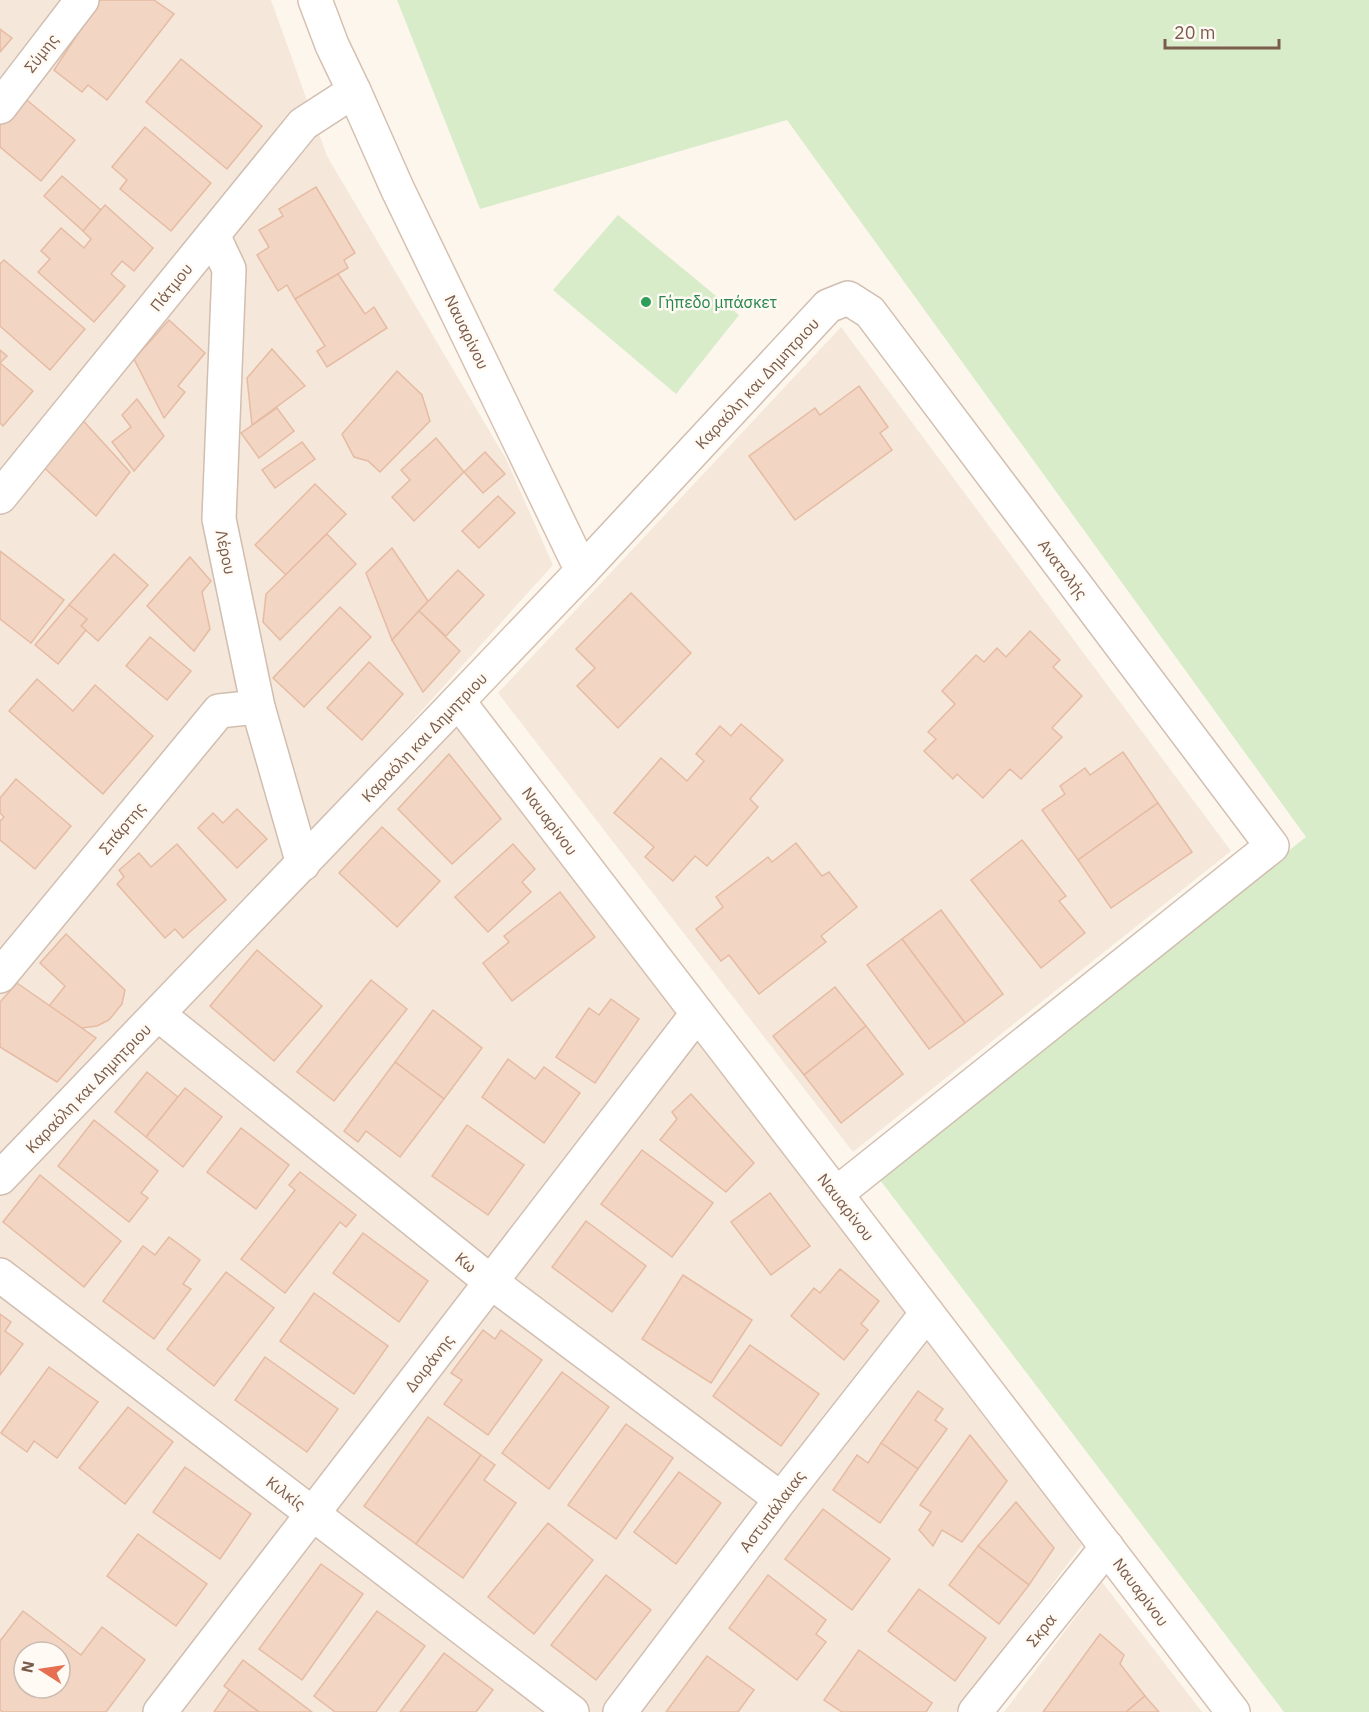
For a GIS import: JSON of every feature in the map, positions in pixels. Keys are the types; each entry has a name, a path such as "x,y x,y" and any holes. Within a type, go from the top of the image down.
{"street":[{"name":"Σύμης","path":"0,106 82,0"},
{"name":"Ναυαρίνου","path":"315,0 332,45 397,188 582,571"},
{"name":"Πάτμου","path":"0,497 303,124 354,91"},
{"name":"Λέρου","path":"213,235 229,269 219,519 258,707 303,864"},
{"name":"Καραόλη και Δημητριου","path":"2,1170 159,1015 582,571 828,306 848,298"},
{"name":"Ανατολής","path":"836,1194 1272,846 870,312 848,298"},
{"name":"Ναυαρίνου","path":"458,701 1233,1712"},
{"name":"Σπάρτης","path":"0,976 219,711 258,707"},
{"name":"Δοιράνης","path":"160,1712 697,1014"},
{"name":"Κω","path":"159,1015 491,1282 781,1499"},
{"name":"Κιλκίς","path":"0,1275 572,1712"},
{"name":"Αστυπάλαιας","path":"620,1712 781,1499 927,1313"},
{"name":"Σκρα","path":"975,1712 1107,1547"}],"shaded area":[{"path":"0,0 271,0 327,156 506,459 553,565 238,914 0,1162"},
{"path":"841,327 1231,851 853,1152 498,693"},
{"path":"460,719 1082,1545 956,1712 0,1712 0,1195"},
{"path":"1102,1582 1202,1712 1004,1712"}],"green space":[{"path":"397,0 1369,0 1369,1712 1284,1712 877,1176 1306,837 787,120 480,209"},
{"name":"Γήπεδο μπάσκετ","path":"618,215 739,315 676,394 553,290"}],"building":[{"path":"100,0 154,0 174,14 107,100 88,85 82,92 54,70"},
{"path":"0,29 12,38 0,52"},
{"path":"181,59 262,126 227,169 146,102"},
{"path":"22,96 75,140 41,181 0,147 0,122"},
{"path":"145,127 211,183 171,231 120,189 127,180 112,167"},
{"path":"62,176 101,210 83,231 44,196"},
{"path":"316,187 355,253 344,260 348,268 295,299 287,285 278,291 257,255 269,247 259,230 283,216 279,209"},
{"path":"105,205 153,248 134,271 122,261 111,274 125,286 94,322 38,272 50,259 41,251 61,228 84,248 91,239 83,231"},
{"path":"4,260 85,329 50,370 0,326 0,264"},
{"path":"338,274 365,314 374,307 387,328 327,367 317,351 325,346 295,299"},
{"path":"169,320 205,353 178,386 185,392 164,418 134,359"},
{"path":"272,349 305,386 252,425 247,378"},
{"path":"0,350 7,356 0,363"},
{"path":"0,363 33,391 3,426 0,423"},
{"path":"397,371 422,395 430,421 380,472 368,461 354,457 342,434"},
{"path":"859,386 888,427 880,433 892,450 795,520 749,456 815,408 820,415"},
{"path":"137,399 164,436 134,471 112,442 131,427 122,415"},
{"path":"277,408 294,431 259,458 241,433"},
{"path":"77,414 130,472 96,516 38,462"},
{"path":"436,438 464,472 414,521 392,497 410,480 401,470"},
{"path":"302,442 315,459 275,488 262,470"},
{"path":"485,452 505,474 483,493 464,472"},
{"path":"315,484 346,514 286,575 255,545"},
{"path":"498,496 515,513 479,548 462,531"},
{"path":"327,534 356,564 280,640 263,622 266,594"},
{"path":"392,548 428,601 392,640 366,573"},
{"path":"0,551 64,600 31,643 0,619"},
{"path":"114,554 148,585 98,641 81,626 87,619 69,605"},
{"path":"190,557 211,581 202,592 210,629 194,651 147,606"},
{"path":"458,570 484,595 446,636 419,611"},
{"path":"631,593 691,653 618,728 577,686 595,668 576,649"},
{"path":"69,605 87,619 81,626 86,630 58,664 35,645"},
{"path":"340,607 371,637 304,707 273,678"},
{"path":"419,611 460,651 423,692 392,640"},
{"path":"1030,631 1060,660 1053,667 1082,696 1052,728 1062,737 1021,779 1010,769 983,798 957,774 953,779 924,751 936,739 928,732 955,704 942,691 976,655 984,662 997,648 1006,657"},
{"path":"150,637 191,671 167,700 126,666"},
{"path":"369,662 403,694 362,740 327,708"},
{"path":"37,679 73,711 95,685 153,736 103,794 9,711"},
{"path":"741,724 783,760 750,799 758,807 707,866 695,856 673,881 645,857 654,847 614,813 661,758 687,781 704,761 696,754 720,726 731,736"},
{"path":"1123,752 1158,803 1078,860 1042,810 1065,794 1060,786 1085,768 1090,775"},
{"path":"449,754 501,819 452,864 398,809"},
{"path":"16,779 71,826 35,869 0,840 0,821 4,817 0,813 0,798"},
{"path":"1158,803 1192,852 1111,908 1078,860"},
{"path":"237,809 267,839 237,868 198,828 213,813 223,823"},
{"path":"382,827 440,881 397,927 339,873"},
{"path":"1022,840 1066,896 1059,901 1085,933 1041,968 971,880"},
{"path":"796,843 822,876 829,872 857,907 821,936 826,942 759,994 729,955 721,961 696,929 723,907 716,897 768,857 772,862"},
{"path":"177,844 226,900 183,938 175,929 165,938 117,884 124,877 119,870 139,853 151,867"},
{"path":"513,844 535,869 522,882 531,892 488,932 455,897"},
{"path":"560,892 595,937 512,1001 483,963 509,942 504,936"},
{"path":"941,910 1003,994 965,1023 902,939"},
{"path":"66,934 125,990 122,1004 109,1020 97,1026 82,1028 49,1006 65,986 40,963"},
{"path":"902,939 965,1023 929,1049 867,965"},
{"path":"257,950 322,1006 274,1061 210,1006"},
{"path":"371,980 407,1009 334,1101 297,1072"},
{"path":"17,983 96,1038 57,1082 0,1047 0,1002"},
{"path":"835,987 866,1026 804,1075 773,1036"},
{"path":"611,999 639,1019 595,1083 556,1057 589,1008 599,1015"},
{"path":"433,1010 482,1048 444,1099 395,1062"},
{"path":"866,1026 903,1074 841,1123 804,1075"},
{"path":"508,1059 535,1079 544,1067 580,1093 544,1143 482,1097"},
{"path":"395,1062 444,1099 400,1157 366,1131 358,1142 344,1131"},
{"path":"147,1072 178,1097 146,1137 115,1112"},
{"path":"185,1088 222,1117 183,1167 146,1137"},
{"path":"691,1094 754,1163 726,1192 660,1140 677,1119 672,1112"},
{"path":"94,1120 158,1171 141,1193 148,1198 129,1222 58,1166"},
{"path":"467,1125 524,1165 488,1215 432,1176"},
{"path":"241,1128 289,1165 256,1209 207,1172"},
{"path":"642,1150 713,1203 672,1257 601,1204"},
{"path":"300,1172 356,1215 346,1227 340,1222 285,1293 241,1259 295,1190 289,1185"},
{"path":"40,1175 121,1241 84,1287 3,1222"},
{"path":"770,1193 810,1246 771,1275 731,1222"},
{"path":"586,1221 646,1266 612,1312 552,1267"},
{"path":"363,1233 428,1281 399,1322 333,1273"},
{"path":"169,1237 200,1260 183,1284 191,1289 154,1339 103,1301 143,1246 155,1255"},
{"path":"840,1269 879,1301 861,1324 868,1330 844,1360 791,1316 814,1288 820,1293"},
{"path":"226,1272 274,1308 214,1386 167,1349"},
{"path":"683,1275 752,1320 711,1383 642,1339"},
{"path":"314,1293 388,1346 354,1394 280,1341"},
{"path":"0,1314 11,1322 5,1331 23,1344 0,1375"},
{"path":"483,1330 495,1339 501,1330 542,1360 488,1435 444,1404 462,1380 451,1373"},
{"path":"750,1345 819,1394 781,1446 713,1396"},
{"path":"265,1357 338,1409 307,1452 235,1400"},
{"path":"49,1367 98,1402 57,1458 34,1441 27,1452 1,1433"},
{"path":"562,1372 609,1407 549,1489 502,1453"},
{"path":"918,1391 943,1409 935,1420 947,1429 918,1469 881,1443"},
{"path":"128,1407 173,1442 125,1504 79,1468"},
{"path":"428,1417 481,1455 416,1544 364,1506"},
{"path":"626,1424 673,1458 616,1539 568,1505"},
{"path":"970,1435 1007,1481 962,1542 942,1530 933,1546 919,1530 931,1512 920,1505"},
{"path":"881,1443 918,1469 880,1523 833,1490 857,1455 868,1463"},
{"path":"481,1455 495,1465 484,1480 516,1503 463,1578 416,1544"},
{"path":"185,1467 251,1514 220,1559 153,1512"},
{"path":"679,1472 721,1503 676,1564 634,1532"},
{"path":"1016,1502 1054,1548 1029,1585 978,1546"},
{"path":"823,1509 890,1559 852,1610 785,1559"},
{"path":"548,1523 593,1560 534,1634 488,1597"},
{"path":"138,1534 207,1584 176,1626 107,1576"},
{"path":"978,1546 1029,1585 999,1624 949,1585"},
{"path":"321,1564 363,1594 302,1680 259,1649"},
{"path":"606,1575 651,1610 596,1680 551,1645"},
{"path":"768,1575 826,1620 816,1634 826,1642 797,1680 729,1628"},
{"path":"919,1589 986,1638 955,1681 888,1631"},
{"path":"23,1611 61,1640 12,1640 12,1700 72,1700 72,1648 81,1655 102,1627 145,1660 106,1712 3,1712 0,1710 0,1641"},
{"path":"377,1611 425,1646 376,1712 335,1712 314,1696"},
{"path":"1100,1634 1124,1655 1120,1664 1145,1696 1126,1712 1043,1712"},
{"path":"859,1650 932,1703 926,1712 842,1712 824,1700"},
{"path":"444,1653 493,1690 476,1712 400,1712"},
{"path":"707,1656 754,1690 738,1712 666,1712"},
{"path":"243,1660 312,1712 259,1712 224,1686"},
{"path":"229,1690 259,1712 214,1712"},
{"path":"1145,1696 1159,1712 1126,1712"}],"place":[{"name":"Γήπεδο μπάσκετ","path":"646,302"}]}
